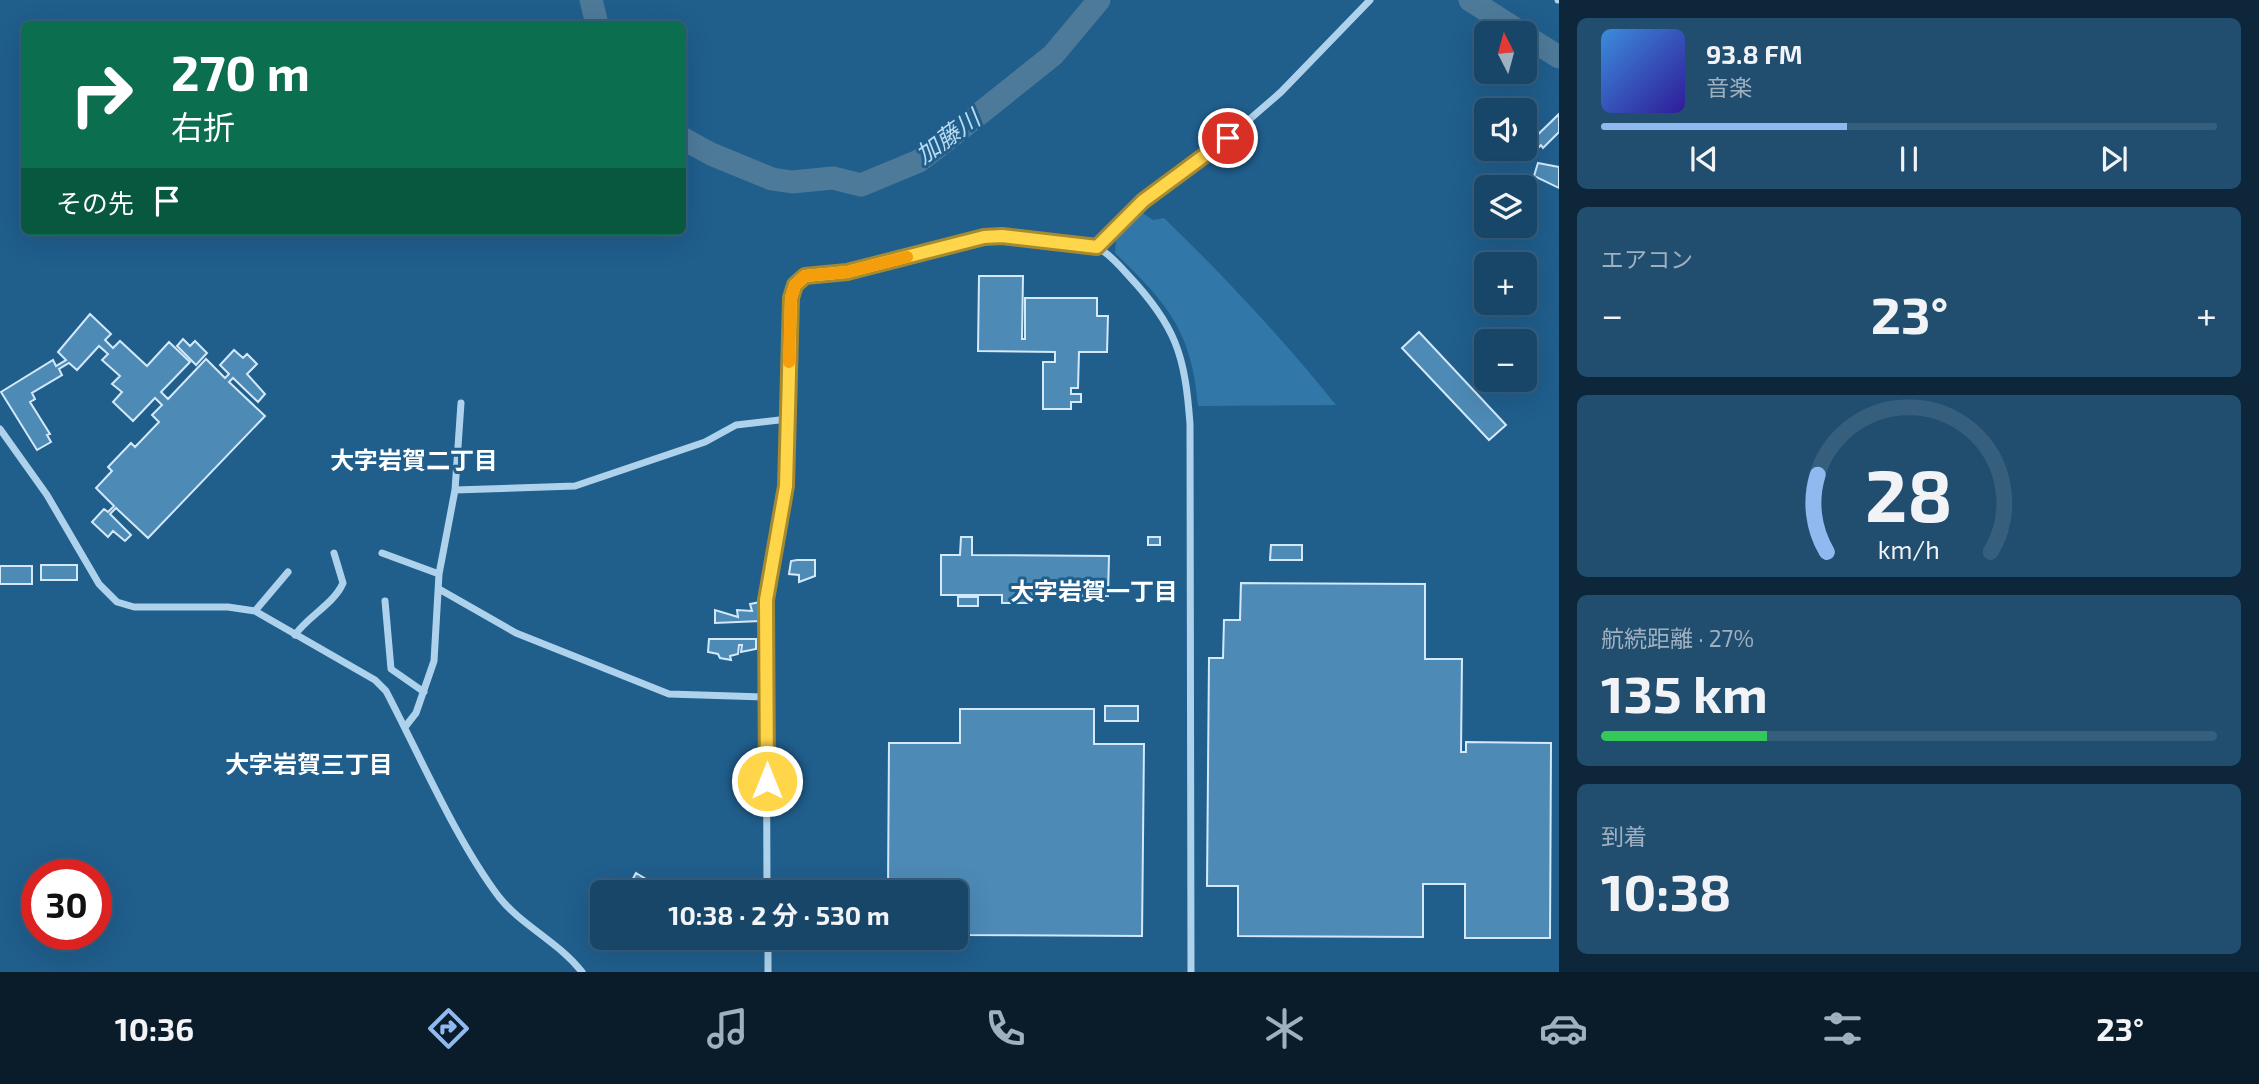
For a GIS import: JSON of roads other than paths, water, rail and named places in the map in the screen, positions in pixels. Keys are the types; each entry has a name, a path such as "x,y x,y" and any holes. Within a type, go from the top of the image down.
{"street":[{"path":"1097,247 1143,201 1228,138 1281,92 1370,0"},
{"path":"768,880 766,600 785,497 791,298 795,285 805,276 847,272 984,237 1002,236 1097,247 1123,269 1165,317 1183,362 1187,385 1190,424 1191,972"},
{"path":"405,727 415,713 424,692 437,636 439,574 454,490 461,403"},
{"path":"454,490 575,486 705,442 736,425 788,419"},
{"path":"0,429 47,495 99,584 117,602 134,607 228,607 255,611 375,680 387,691 480,869 501,899 568,955 582,972"},
{"path":"382,552 439,574"},
{"path":"295,635 303,623 339,593 343,583 334,553"},
{"path":"255,611 288,572"},
{"path":"439,589 516,633 669,694 767,697"},
{"path":"385,601 391,669 424,692"},
{"path":"768,950 768,972"}],"waterway":[{"name":"加藤川","path":"591,0 596,21"},
{"name":"加藤川","path":"686,140 711,154 772,179 792,182 833,178 861,185 919,161 949,138 1053,55 1099,0"},
{"name":"加藤川","path":"1470,0 1503,21"},
{"name":"加藤川","path":"1537,43 1559,57"}],"district":[{"name":"大字岩賀二丁目","path":"414,461"},
{"name":"大字岩賀一丁目","path":"1094,592"},
{"name":"大字岩賀三丁目","path":"309,765"}]}
